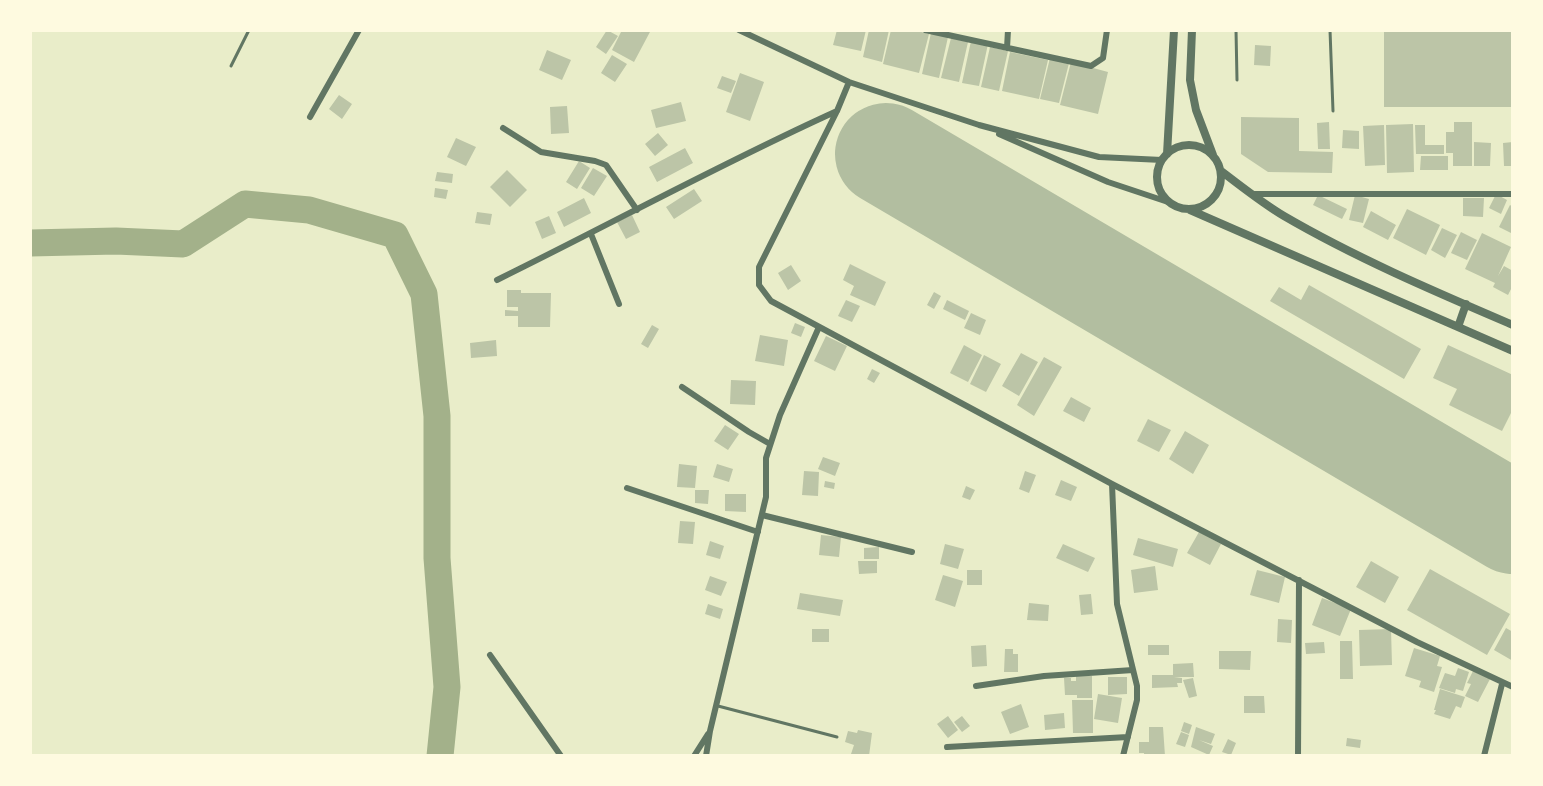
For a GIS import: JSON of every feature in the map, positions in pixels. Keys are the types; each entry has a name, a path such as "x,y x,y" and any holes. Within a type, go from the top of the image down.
{"street":[{"path":"310,117 358,30"},
{"path":"925,30 1091,66 1103,58 1107,30"},
{"path":"1007,48 1008,30"},
{"path":"1165,157 1174,30"},
{"path":"1192,30 1191,80 1196,110 1221,171 1282,215 1313,232 1513,325"},
{"path":"744,31 849,82 979,125 1099,157 1165,157"},
{"path":"849,82 837,111 759,267 759,285 771,301 1112,484 1502,684 1513,687"},
{"path":"497,280 771,141 837,111"},
{"path":"979,125 1108,182 1190,210 1513,351"},
{"path":"503,128 541,152 606,165 637,210"},
{"path":"1168,202 1158,186 1158,168 1165,157 1176,148 1196,146 1213,156"},
{"path":"1190,210 1201,207 1217,193 1221,182 1221,171"},
{"path":"1251,194 1513,194"},
{"path":"591,234 619,304"},
{"path":"1458,327 1466,304"},
{"path":"706,756 766,497 766,458 780,415 819,327"},
{"path":"682,387 770,444"},
{"path":"1112,484 1117,604 1137,686 1137,700 1123,756"},
{"path":"627,488 758,532"},
{"path":"762,515 912,552"},
{"path":"1298,756 1299,580"},
{"path":"490,655 561,756"},
{"path":"976,686 1044,676 1134,670"},
{"path":"1484,756 1502,684"},
{"path":"694,756 710,731"},
{"path":"947,747 1128,737"}],"lane":[{"path":"231,66 249,30"},
{"path":"1236,30 1237,80"},
{"path":"1330,30 1333,111"},
{"path":"716,705 837,737"}],"building":[{"path":"607,30 618,36 606,54 596,47"},
{"path":"622,30 651,30 634,62 612,50"},
{"path":"837,30 866,30 861,51 833,45"},
{"path":"869,30 889,30 882,62 863,57"},
{"path":"891,30 914,30 929,34 919,73 883,64"},
{"path":"1384,30 1513,30 1513,107 1384,107"},
{"path":"931,33 948,37 939,78 922,74"},
{"path":"951,38 968,42 959,82 941,78"},
{"path":"971,41 988,44 979,86 962,83"},
{"path":"1255,45 1271,46 1270,66 1254,65"},
{"path":"990,47 1008,51 999,91 981,87"},
{"path":"547,50 571,60 562,80 539,70"},
{"path":"1010,52 1048,60 1039,99 1002,91"},
{"path":"612,55 627,64 615,82 601,73"},
{"path":"1050,58 1069,63 1059,103 1040,99"},
{"path":"1071,62 1108,72 1098,114 1060,105"},
{"path":"740,73 764,82 750,121 726,112"},
{"path":"722,76 736,81 731,93 717,88"},
{"path":"339,95 352,104 342,119 329,109"},
{"path":"681,102 686,121 656,128 651,110"},
{"path":"567,106 569,133 551,134 550,107"},
{"path":"1241,117 1299,118 1299,151 1333,152 1332,173 1268,172 1241,154"},
{"path":"1329,122 1330,149 1318,149 1317,123"},
{"path":"1454,122 1472,122 1472,166 1453,166 1453,153 1446,153 1446,132 1454,132"},
{"path":"1413,124 1414,172 1387,173 1386,125"},
{"path":"1384,125 1385,165 1365,166 1363,126"},
{"path":"1415,125 1425,125 1425,145 1444,145 1444,154 1416,154"},
{"path":"1343,130 1359,131 1359,149 1342,148"},
{"path":"658,133 668,145 655,156 645,144"},
{"path":"456,138 476,147 466,166 447,157"},
{"path":"1474,142 1491,143 1490,166 1474,166"},
{"path":"1513,142 1513,166 1504,166 1503,143"},
{"path":"685,148 693,163 657,182 649,167"},
{"path":"1421,156 1448,156 1448,170 1420,170"},
{"path":"579,161 590,168 577,189 566,182"},
{"path":"593,168 607,176 594,196 581,188"},
{"path":"507,170 527,190 510,207 490,187"},
{"path":"437,172 453,174 452,183 435,181"},
{"path":"435,188 448,190 446,199 434,197"},
{"path":"694,189 702,201 674,219 666,207"},
{"path":"1496,194 1507,200 1501,214 1489,208"},
{"path":"1318,195 1347,209 1342,219 1313,205"},
{"path":"1355,195 1369,199 1363,223 1349,220"},
{"path":"584,198 591,213 564,227 557,212"},
{"path":"1463,198 1484,198 1483,217 1463,216"},
{"path":"1510,205 1513,207 1513,234 1499,227"},
{"path":"1407,209 1440,225 1426,255 1393,238"},
{"path":"1371,211 1396,225 1388,240 1363,227"},
{"path":"477,212 492,214 490,225 475,223"},
{"path":"632,215 640,232 626,239 617,222"},
{"path":"549,216 556,233 542,239 535,222"},
{"path":"1442,228 1457,235 1445,258 1431,250"},
{"path":"1461,232 1477,240 1467,260 1451,253"},
{"path":"1482,233 1511,247 1498,276 1504,266 1513,271 1513,285 1508,295 1493,287 1495,283 1465,269"},
{"path":"850,264 886,282 875,306 850,295 854,286 843,280"},
{"path":"791,265 801,281 788,290 778,273"},
{"path":"1309,285 1421,349 1404,379 1270,301 1279,287 1301,300"},
{"path":"507,290 521,290 521,293 551,293 550,327 518,327 518,316 505,316 505,310 518,311 518,307 507,307"},
{"path":"934,292 941,296 934,309 927,305"},
{"path":"846,300 860,306 852,322 838,316"},
{"path":"947,300 969,311 965,320 943,309"},
{"path":"971,313 986,320 980,335 964,328"},
{"path":"795,323 805,327 801,337 791,333"},
{"path":"652,325 659,329 648,348 641,344"},
{"path":"760,335 788,340 784,366 755,361"},
{"path":"826,336 847,346 835,371 814,361"},
{"path":"496,340 497,356 471,358 470,343"},
{"path":"964,345 982,355 968,382 950,373"},
{"path":"1448,345 1513,375 1513,409 1502,431 1449,405 1457,389 1433,378"},
{"path":"1021,353 1038,362 1019,396 1002,386"},
{"path":"984,355 1001,364 986,392 970,384"},
{"path":"1044,357 1062,367 1034,416 1017,405"},
{"path":"872,369 880,373 874,383 867,379"},
{"path":"731,380 756,381 755,405 730,404"},
{"path":"1071,397 1091,408 1084,422 1063,411"},
{"path":"1148,419 1171,430 1159,452 1137,441"},
{"path":"725,425 739,434 728,450 714,441"},
{"path":"1185,431 1209,445 1193,474 1169,459"},
{"path":"823,457 840,463 835,476 818,469"},
{"path":"679,464 697,466 695,488 677,487"},
{"path":"717,464 733,469 729,482 713,477"},
{"path":"804,471 819,472 818,496 802,495"},
{"path":"1025,471 1036,475 1029,493 1019,489"},
{"path":"1061,480 1077,487 1071,501 1055,495"},
{"path":"825,481 835,483 834,489 824,487"},
{"path":"966,486 975,490 970,500 962,497"},
{"path":"695,490 709,490 708,504 695,503"},
{"path":"725,494 746,494 746,512 725,511"},
{"path":"680,521 695,522 693,544 678,543"},
{"path":"1199,532 1221,544 1210,565 1187,553"},
{"path":"821,535 841,537 839,557 819,555"},
{"path":"1138,538 1178,549 1173,567 1133,555"},
{"path":"710,541 724,546 720,559 706,555"},
{"path":"945,544 964,549 958,569 940,564"},
{"path":"1063,544 1095,558 1088,572 1056,558"},
{"path":"879,547 879,559 864,559 864,548"},
{"path":"858,561 877,561 877,573 859,574"},
{"path":"1371,561 1399,577 1385,603 1356,587"},
{"path":"1155,566 1158,590 1134,593 1131,570"},
{"path":"1430,569 1510,614 1487,655 1407,610"},
{"path":"967,570 982,570 982,585 967,585"},
{"path":"1257,570 1285,577 1279,603 1250,595"},
{"path":"943,575 963,581 955,607 935,600"},
{"path":"710,576 727,582 721,596 705,590"},
{"path":"800,593 843,600 840,616 797,609"},
{"path":"1091,594 1093,614 1081,615 1079,595"},
{"path":"1322,598 1351,609 1340,636 1312,625"},
{"path":"1029,603 1049,605 1048,621 1027,620"},
{"path":"708,604 723,609 720,619 705,614"},
{"path":"1278,619 1292,620 1291,643 1277,642"},
{"path":"1506,628 1513,632 1513,661 1494,650"},
{"path":"812,629 829,629 829,642 812,642"},
{"path":"1391,629 1392,665 1360,666 1359,630"},
{"path":"1340,641 1352,641 1353,679 1340,679"},
{"path":"1324,642 1325,653 1306,654 1305,643"},
{"path":"986,645 987,666 972,667 971,646"},
{"path":"1148,645 1169,645 1169,655 1148,655"},
{"path":"1414,648 1440,656 1437,666 1442,667 1434,692 1419,687 1421,681 1405,676"},
{"path":"1005,649 1013,649 1013,654 1018,654 1018,672 1004,672"},
{"path":"1219,651 1251,651 1250,670 1219,669"},
{"path":"1193,663 1194,677 1174,677 1182,678 1182,683 1177,683 1178,687 1152,688 1152,675 1173,675 1173,664"},
{"path":"1458,668 1469,672 1463,691 1456,689 1455,693 1439,688 1445,673 1455,676"},
{"path":"1473,671 1490,679 1478,702 1465,696 1471,684 1467,683"},
{"path":"1076,676 1092,676 1092,698 1065,695 1064,678 1076,681"},
{"path":"1108,677 1127,677 1127,694 1108,695"},
{"path":"1193,678 1197,696 1189,698 1183,680"},
{"path":"1440,689 1465,697 1461,708 1456,706 1450,719 1434,714"},
{"path":"1098,694 1122,698 1118,723 1094,719"},
{"path":"1244,696 1264,696 1265,713 1244,713"},
{"path":"1072,700 1093,700 1093,733 1073,733"},
{"path":"1021,704 1029,727 1010,734 1001,712"},
{"path":"1064,713 1065,728 1045,730 1044,715"},
{"path":"948,716 958,730 948,738 937,724"},
{"path":"962,716 970,726 962,732 954,722"},
{"path":"1184,722 1192,725 1189,734 1181,731"},
{"path":"1149,727 1163,727 1165,756 1144,756 1144,753 1139,753 1139,742 1149,742"},
{"path":"1196,727 1215,734 1211,744 1199,740 1213,746 1209,755 1191,747"},
{"path":"858,730 872,733 869,756 851,754 854,745 845,742 848,731 857,733"},
{"path":"1181,732 1189,735 1185,747 1176,744"},
{"path":"1347,738 1361,740 1360,748 1346,746"},
{"path":"1228,739 1236,743 1231,755 1222,752"}],"waterway":[{"path":"30,243 116,241 183,244 245,204 309,210 395,235 424,294 437,416 437,558 447,687 440,756"}],"runway":[{"path":"886,154 1513,523"}]}
